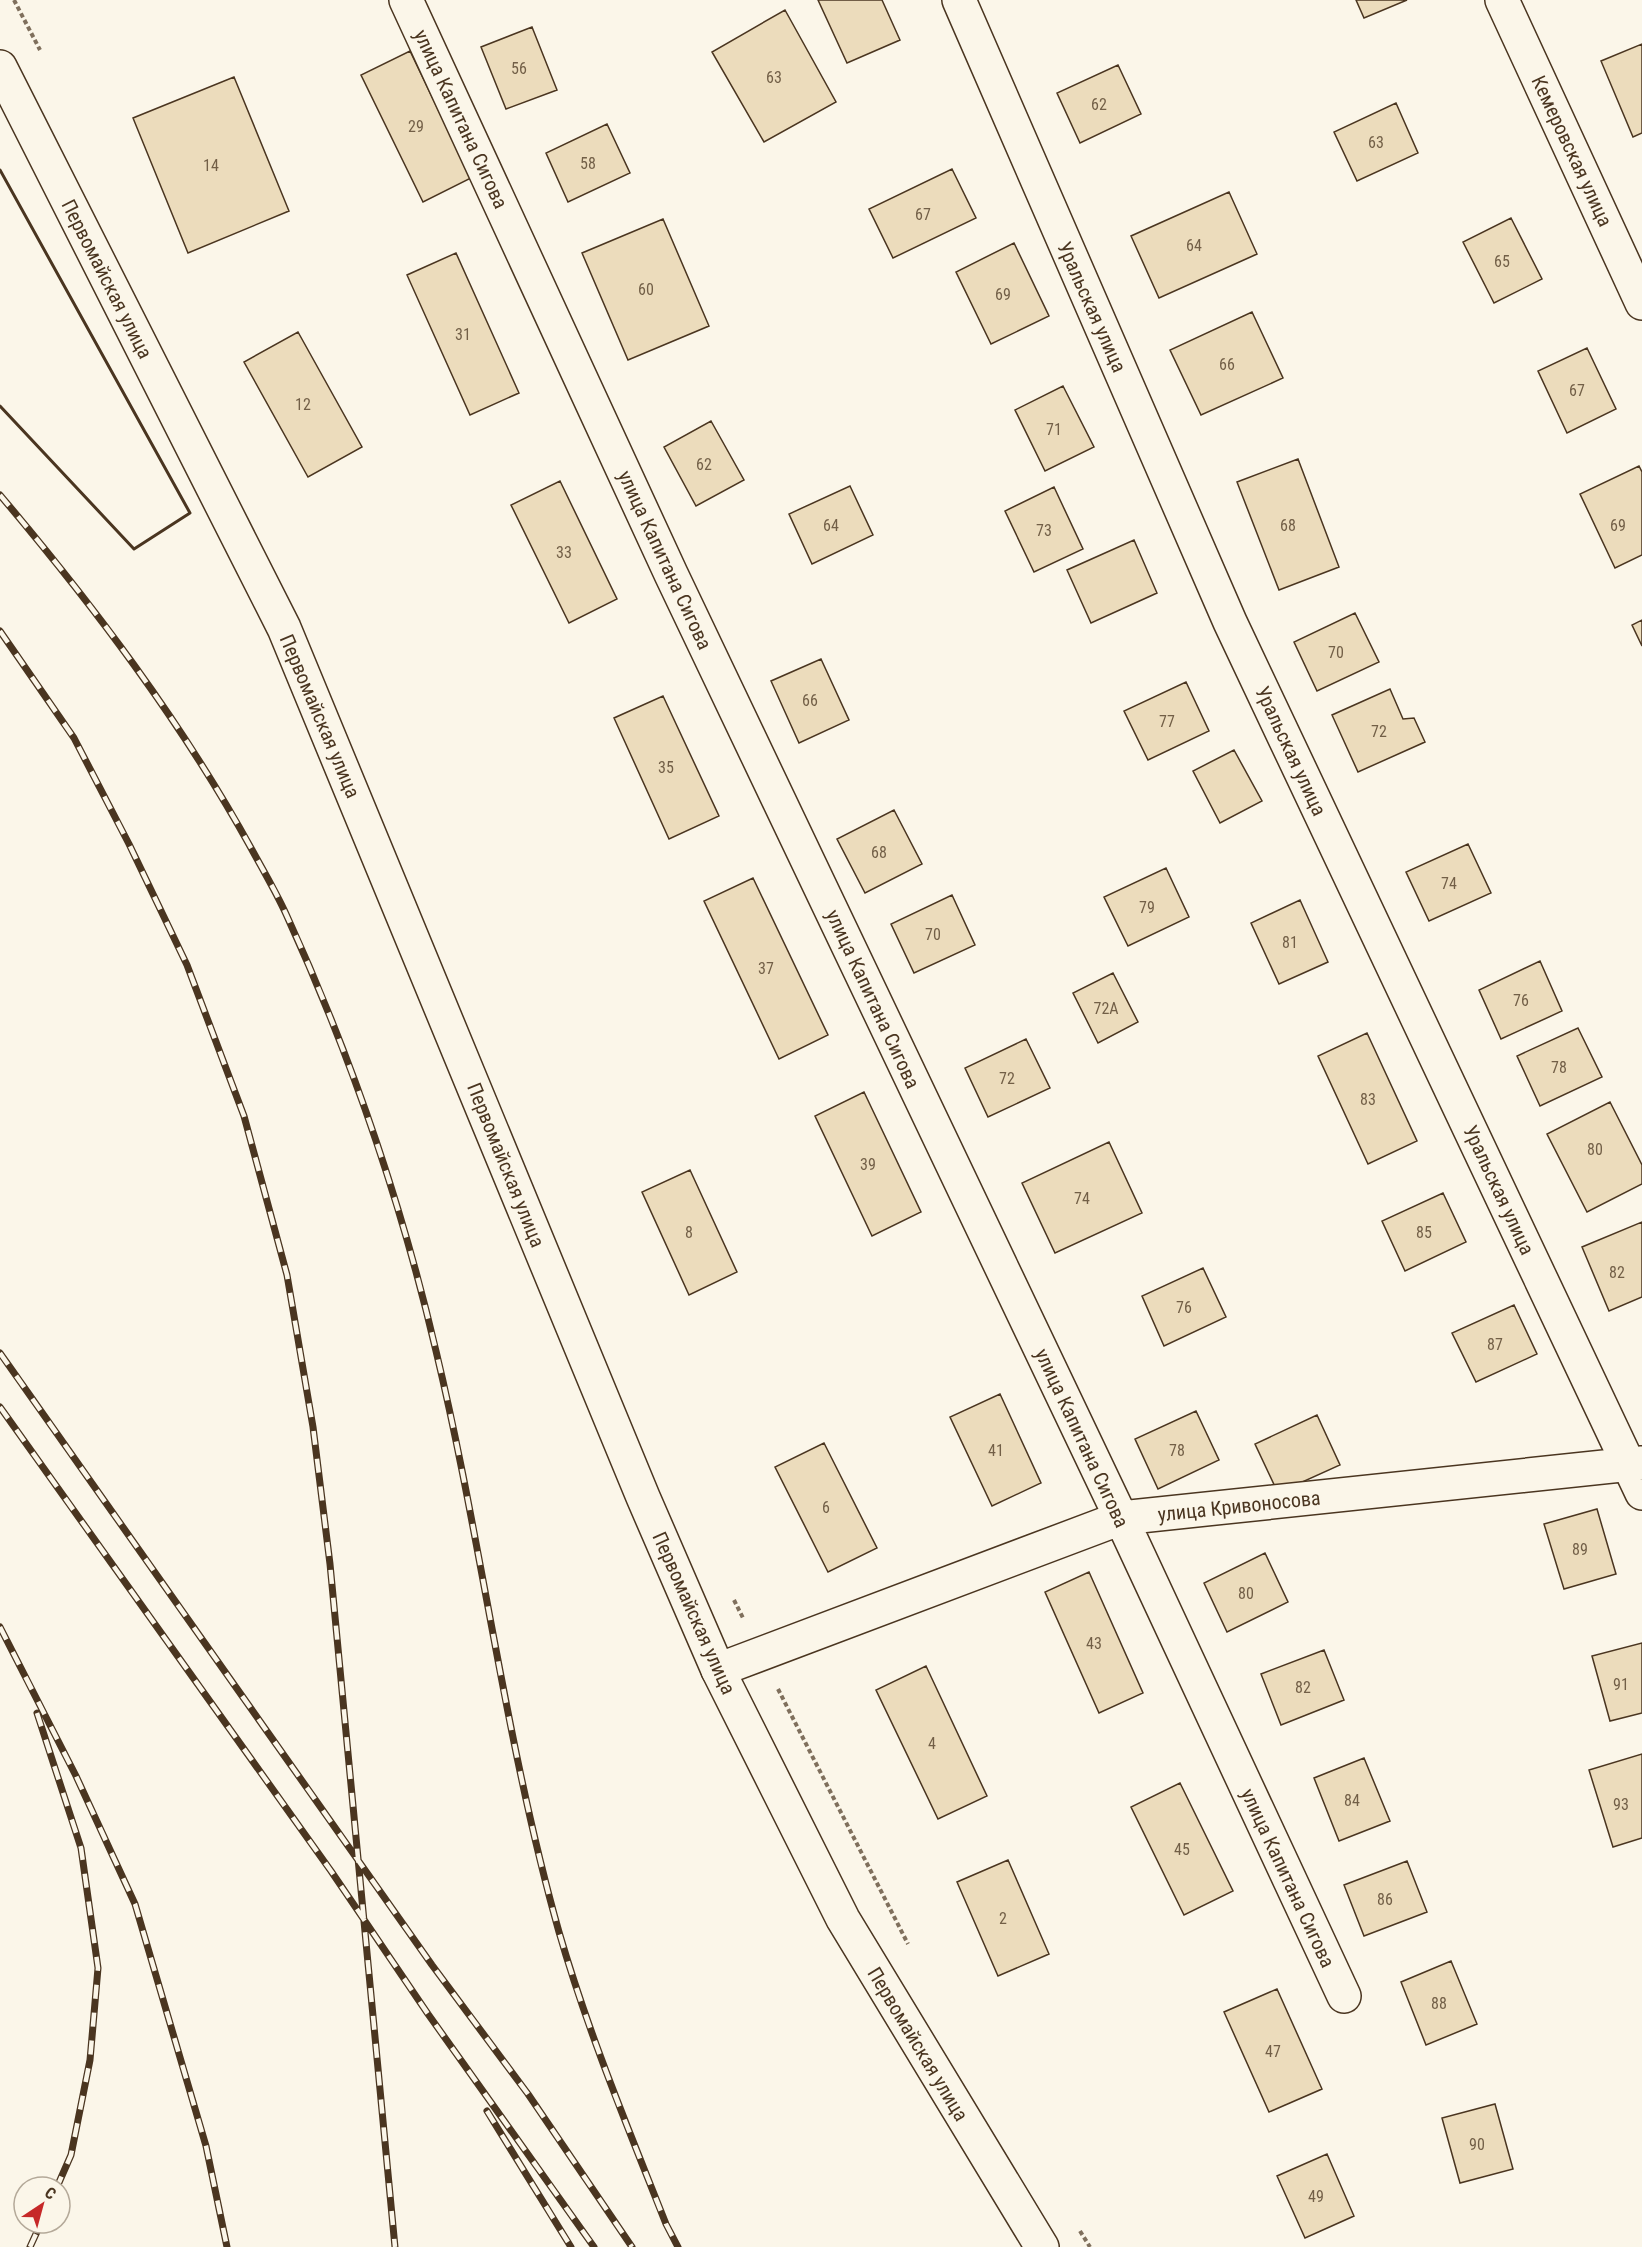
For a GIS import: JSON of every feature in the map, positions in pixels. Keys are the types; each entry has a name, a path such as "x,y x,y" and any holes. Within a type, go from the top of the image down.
{"street":[{"name":"улица Капитана Сигова","path":"406,0 671,574 1121,1518 1344,1996"},
{"name":"Уральская улица","path":"959,0 1230,622 1638,1473"},
{"name":"Кемеровская улица","path":"1502,0 1642,303"},
{"name":"Первомайская улица","path":"0,67 284,628 643,1497 718,1670 843,1920 1042,2247"},
{"name":"улица Кривоносова","path":"718,1670 1121,1518 1638,1473"}],"path":[{"path":"14,0 41,53"},
{"path":"730,1590 760,1654 912,1951"},
{"path":"1078,2227 1090,2247"}],"building":[{"path":"818,0 882,0 900,40 847,63"},
{"path":"1356,0 1407,0 1364,18"},
{"path":"785,10 836,102 764,142 712,52"},
{"path":"532,27 557,90 506,109 481,47"},
{"path":"1642,44 1642,133 1633,137 1601,61"},
{"path":"410,51 471,178 423,202 361,75"},
{"path":"1118,65 1141,114 1080,143 1057,93"},
{"path":"234,77 289,211 188,253 133,118"},
{"path":"1396,103 1418,153 1357,181 1334,132"},
{"path":"607,124 630,173 568,202 546,153"},
{"path":"952,169 976,218 893,258 869,209"},
{"path":"1229,192 1257,254 1159,298 1131,236"},
{"path":"1511,218 1542,279 1494,303 1463,242"},
{"path":"663,219 709,326 628,360 582,253"},
{"path":"1014,243 1049,316 991,344 956,272"},
{"path":"456,253 519,393 470,415 407,275"},
{"path":"1252,312 1283,378 1201,415 1170,350"},
{"path":"298,332 362,447 308,477 244,362"},
{"path":"1587,348 1616,409 1567,433 1538,371"},
{"path":"1063,386 1094,447 1045,471 1015,410"},
{"path":"711,421 744,480 696,506 664,447"},
{"path":"1298,459 1339,567 1279,590 1237,482"},
{"path":"1639,466 1642,472 1642,555 1615,568 1580,494"},
{"path":"560,481 617,599 569,623 511,505"},
{"path":"850,486 873,535 812,564 789,514"},
{"path":"1054,487 1083,549 1034,572 1005,511"},
{"path":"1134,540 1157,593 1091,623 1067,570"},
{"path":"1355,613 1379,662 1317,691 1294,642"},
{"path":"1642,620 1642,646 1632,625"},
{"path":"821,659 849,720 799,743 771,681"},
{"path":"1186,682 1209,731 1148,760 1124,711"},
{"path":"1390,689 1403,719 1414,718 1425,742 1358,772 1332,715"},
{"path":"663,696 719,816 669,839 614,718"},
{"path":"1234,750 1262,801 1220,823 1193,771"},
{"path":"894,810 922,864 865,893 837,839"},
{"path":"1468,844 1491,893 1429,921 1406,872"},
{"path":"1166,868 1189,917 1128,946 1104,897"},
{"path":"753,878 828,1035 779,1059 704,901"},
{"path":"952,895 975,945 914,973 891,924"},
{"path":"1300,900 1328,962 1279,984 1251,923"},
{"path":"1540,961 1562,1011 1501,1039 1479,990"},
{"path":"1113,973 1138,1022 1098,1043 1073,993"},
{"path":"1578,1028 1602,1077 1540,1106 1517,1056"},
{"path":"1367,1033 1417,1141 1368,1164 1318,1056"},
{"path":"1026,1039 1050,1088 988,1117 965,1068"},
{"path":"864,1092 921,1212 872,1236 815,1116"},
{"path":"1610,1102 1642,1165 1642,1184 1587,1212 1547,1134"},
{"path":"1109,1142 1142,1213 1055,1253 1022,1183"},
{"path":"690,1170 737,1272 689,1295 642,1192"},
{"path":"1443,1193 1466,1242 1405,1271 1382,1221"},
{"path":"1642,1222 1642,1297 1609,1311 1582,1247"},
{"path":"1203,1268 1226,1317 1164,1346 1142,1296"},
{"path":"1514,1305 1537,1354 1476,1382 1452,1333"},
{"path":"1000,1394 1041,1483 992,1506 950,1417"},
{"path":"1196,1411 1219,1460 1158,1489 1135,1439"},
{"path":"1317,1415 1340,1465 1278,1493 1255,1444"},
{"path":"824,1443 877,1548 828,1572 775,1467"},
{"path":"1597,1509 1616,1574 1564,1589 1544,1524"},
{"path":"1265,1553 1288,1602 1227,1632 1204,1583"},
{"path":"1089,1572 1143,1693 1099,1713 1045,1592"},
{"path":"1642,1643 1642,1713 1610,1721 1592,1656"},
{"path":"1324,1650 1344,1700 1281,1725 1261,1674"},
{"path":"926,1666 987,1796 938,1819 876,1690"},
{"path":"1642,1754 1642,1838 1613,1847 1589,1770"},
{"path":"1364,1758 1390,1821 1339,1841 1314,1778"},
{"path":"1180,1783 1233,1891 1184,1915 1131,1807"},
{"path":"1008,1860 1049,1954 998,1976 957,1882"},
{"path":"1407,1861 1427,1912 1364,1936 1344,1885"},
{"path":"1451,1961 1477,2024 1426,2045 1401,1982"},
{"path":"1277,1989 1322,2089 1269,2112 1224,2012"},
{"path":"1495,2104 1513,2169 1460,2183 1442,2118"},
{"path":"1327,2154 1354,2216 1305,2238 1277,2176"}],"railway":[{"path":"0,495 102,622 195,755 224,801 278,897 332,1020 390,1184 436,1351 467,1496 523,1788 559,1932 609,2080 666,2224 678,2247"},
{"path":"0,631 74,738 129,844 187,965 244,1116 287,1275 313,1427 330,1564 395,2247"},
{"path":"0,1353 432,1965 528,2094 632,2247"},
{"path":"0,1407 331,1871 428,2014 594,2247"},
{"path":"0,1627 76,1776 135,1904 206,2146 227,2247"},
{"path":"37,1713 81,1848 98,1968 90,2060 71,2155 62,2175"},
{"path":"487,2111 571,2247"},
{"path":"30,2247 36,2235"}],"wall":[{"path":"0,170 190,513 134,549 0,406"}]}
